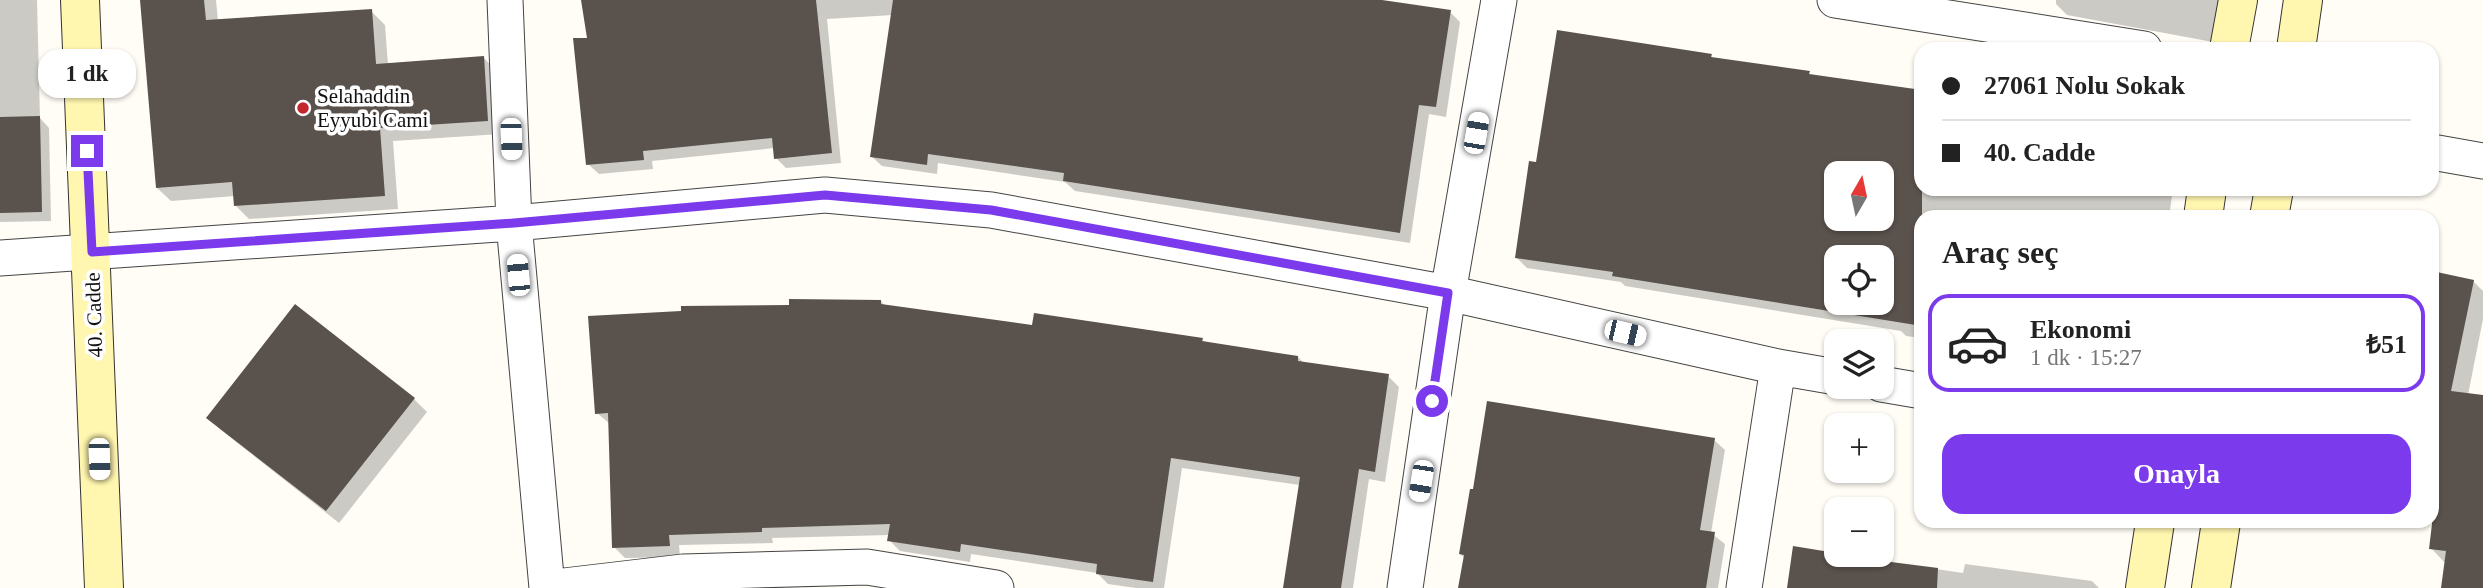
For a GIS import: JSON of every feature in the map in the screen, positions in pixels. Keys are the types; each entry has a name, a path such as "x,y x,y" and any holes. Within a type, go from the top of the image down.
{"street":[{"name":"40. Cadde","path":"80,0 104,588"},
{"path":"506,0 514,223 547,588 683,572 867,568 996,588"},
{"path":"1405,588 1448,293 1499,0"},
{"path":"1835,0 2100,42"},
{"path":"2230,42 2238,0"},
{"path":"2297,42 2304,0"},
{"path":"2439,153 2483,161"},
{"path":"0,258 514,223 825,195 991,210 1448,293 1824,375"},
{"path":"1744,588 1778,367"},
{"path":"1894,386 1914,390"},
{"path":"2145,588 2154,528"},
{"path":"2211,588 2220,528"}],"building":[{"path":"140,0 204,0 206,20 372,9 376,64 484,56 488,121 380,128 385,196 234,206 232,182 156,188"},
{"path":"581,0 816,0 832,153 774,159 772,138 643,151 644,160 586,165 573,38 587,38"},
{"path":"893,0 1382,0 1451,10 1436,107 1419,105 1400,233 1063,181 1064,173 928,154 927,165 870,157"},
{"path":"1557,30 1810,71 1809,74 1914,89 1914,196 1922,196 1922,210 1914,210 1914,325 1854,315 1894,315 1894,245 1824,245 1824,310 1612,276 1613,272 1515,258 1529,161 1536,162"},
{"path":"40,116 42,212 0,213 0,117"},
{"path":"2439,272 2474,280 2451,391 2483,395 2483,588 2441,588 2446,551 2429,549 2432,528 2439,528"},
{"path":"789,299 881,300 881,304 1032,325 1034,313 1203,338 1202,341 1298,356 1298,361 1389,374 1375,472 1359,469 1341,588 1283,588 1300,477 1171,458 1153,582 1096,574 1097,564 961,544 960,552 887,541 890,524 762,528 762,532 669,535 670,546 612,548 608,413 595,414 588,316 681,311 681,306 789,305"},
{"path":"295,304 415,398 326,511 206,418"},
{"path":"1487,401 1715,438 1700,530 1715,532 1706,588 1458,588 1464,555 1459,554"},
{"path":"1793,546 1824,551 1824,567 1894,567 1894,562 1938,568 1937,588 1787,588"}],"place":[{"name":"Selahaddin Eyyubi Cami","path":"303,108"}],"route":[{"path":"87,151 92,252 514,223 825,195 991,210 1448,293 1432,401"}]}
